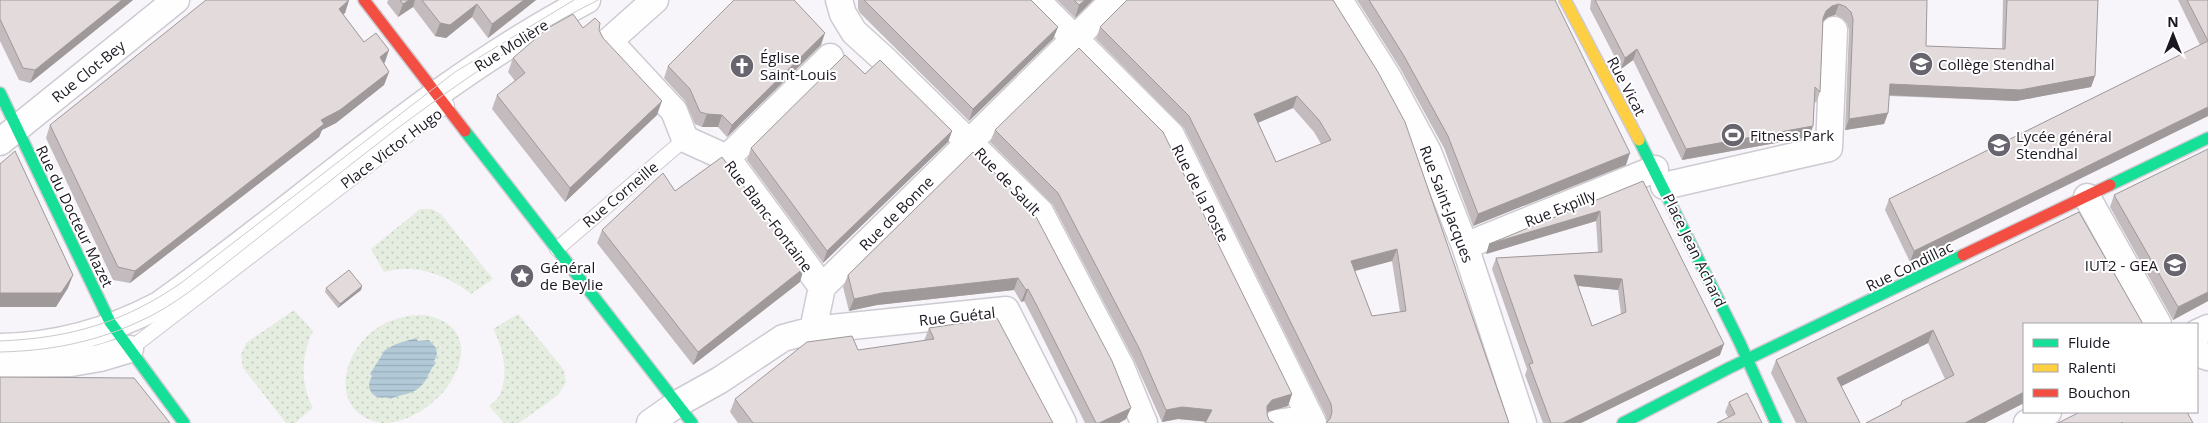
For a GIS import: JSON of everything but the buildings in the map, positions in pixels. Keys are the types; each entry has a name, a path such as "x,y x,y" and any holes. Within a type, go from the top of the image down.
{"street":[{"name":"Rue Clot-Bey","path":"8,135 176,0"},
{"path":"364,0 442,99"},
{"name":"Rue Molière","path":"442,99 558,15 587,0"},
{"path":"655,0 609,41 674,111 685,139"},
{"name":"Rue de Sault","path":"839,0 843,14 854,32 969,141 1040,212 1121,367 1144,423"},
{"name":"Rue de la Poste","path":"1036,0 1172,135 1312,421"},
{"name":"Rue de Bonne","path":"822,287 1114,0"},
{"name":"Rue Saint-Jacques","path":"1339,0 1387,76 1428,152 1465,246 1523,423"},
{"name":"Rue Vicat","path":"1565,0 1659,177"},
{"name":"Place Jean Achard","path":"1776,423 1659,177 1829,148 1834,30"},
{"path":"727,158 830,57"},
{"name":"Rue du Docteur Mazet","path":"0,93 8,135 113,327 130,349"},
{"name":"Place Victor Hugo","path":"0,347 52,344 113,327 158,305 442,99 684,414"},
{"name":"Rue Condillac","path":"1623,423 1747,359 2208,138"},
{"name":"Rue Blanc-Fontaine","path":"685,139 727,158 822,287"},
{"name":"Rue Expilly","path":"1465,246 1659,177"},
{"path":"2087,197 2157,323"},
{"path":"650,423 684,414 720,380 783,338 813,330 822,287"},
{"name":"Rue Guétal","path":"813,330 1006,310 1063,423"},
{"path":"0,364 70,363 100,358 130,349 184,423"},
{"path":"2027,423 2046,413"},
{"path":"1277,423 1312,421"}],"lane":[{"name":"Place Victor Hugo","path":"130,349 442,99"},
{"name":"Rue Corneille","path":"557,248 685,139"}],"shaded area":[{"path":"420,209 432,209 441,214 493,279 471,294 452,281 430,272 407,269 384,272 371,249"},
{"path":"294,310 313,331 304,360 304,379 313,408 295,423 286,423 243,368 241,355 246,343"},
{"path":"518,314 561,366 566,382 558,395 519,423 504,423 489,406 499,396 504,378 502,352 493,329"},
{"path":"424,315 447,323 459,337 461,355 455,374 443,392 426,408 405,419 382,423 361,415 349,401 346,384 349,364 359,345 376,329 397,318"}],"water":[{"path":"416,338 418,341 429,340 436,348 437,355 434,361 436,363 425,381 413,392 390,399 388,397 375,396 369,385 372,376 370,374 385,350 396,344"}],"tram line":[{"path":"0,341 50,336 95,326 138,309 159,297 181,283 455,72 574,0"},
{"path":"0,352 52,348 86,341 119,330 164,309 202,282 394,131 443,95 545,29 598,0"}],"traffic: fast":[{"path":"0,93 110,322 184,423"},
{"path":"465,131 692,423"},
{"path":"2110,185 2208,138"},
{"path":"1639,140 1739,341 1776,423"},
{"path":"1623,423 1729,368 1963,255"}],"traffic: slow":[{"path":"1565,0 1639,140"}],"traffic: jam":[{"path":"364,0 465,131"},
{"path":"1963,255 2110,185"}],"place":[{"name":"Collège Stendhal","path":"1921,64"},
{"name":"Église Saint-Louis","path":"742,66"},
{"name":"Fitness Park","path":"1733,135"},
{"name":"Lycée général Stendhal","path":"1999,145"},
{"name":"IUT2 - GEA","path":"2175,265"},
{"name":"Général de Beylie","path":"522,276"}]}
